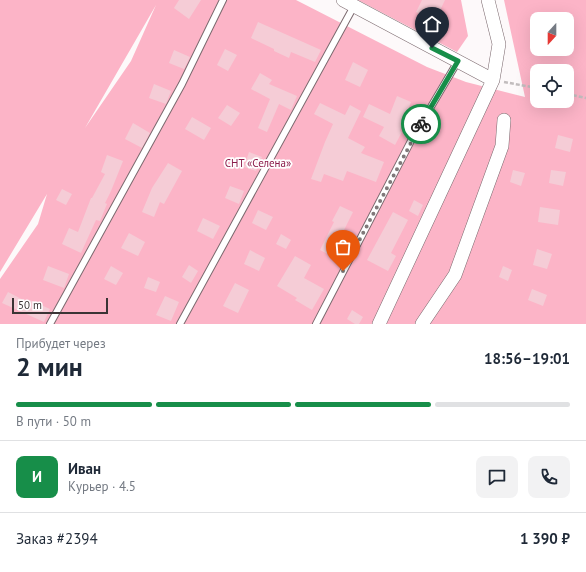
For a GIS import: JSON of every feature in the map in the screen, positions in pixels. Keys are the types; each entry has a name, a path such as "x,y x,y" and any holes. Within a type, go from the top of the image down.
{"street":[{"path":"379,324 493,80 499,44 488,0"},
{"path":"348,3 493,80"},
{"path":"422,324 455,275 502,146 504,120"}],"lane":[{"path":"50,324 182,84 223,0"},
{"path":"180,324 348,3"},
{"path":"316,324 412,139 458,61"}],"path":[{"path":"493,80 530,87"},
{"path":"574,95 586,98"}],"green space":[{"name":"СНТ «Селена»","path":"0,0 296,0 427,67 466,82 525,97 504,0 586,0 586,324 0,324 0,279 38,224 47,194 0,272","holes":["156,5 131,61 85,128"]},
{"path":"358,0 461,0 468,36 457,52"}],"building":[{"path":"179,0 201,0 189,19 174,8"},
{"path":"422,0 445,0 435,21 416,12"},
{"path":"258,22 321,50 315,62 291,52 289,58 251,38"},
{"path":"225,49 237,55 228,71 217,65"},
{"path":"174,50 190,57 184,69 169,63"},
{"path":"353,62 368,70 360,87 345,80"},
{"path":"260,73 272,80 269,84 297,96 291,110 279,104 267,132 258,128 270,99 251,89"},
{"path":"154,84 171,91 166,104 149,98"},
{"path":"397,96 411,102 400,131 402,132 395,145 379,136 384,127 363,117 369,104 390,114"},
{"path":"320,103 345,115 350,105 361,111 348,138 365,147 361,153 384,162 376,182 347,171 343,181 324,174 321,182 311,179 333,124 314,114"},
{"path":"227,105 240,113 231,126 218,118"},
{"path":"192,117 211,128 204,140 185,129"},
{"path":"133,123 150,133 142,148 125,139"},
{"path":"558,135 573,139 570,152 555,148"},
{"path":"249,152 262,157 256,171 244,167"},
{"path":"107,155 123,161 105,203 107,204 100,221 96,220 81,253 62,244 69,228 78,232 91,198 105,174 101,172"},
{"path":"168,163 182,171 164,204 160,202 154,217 142,212 152,188"},
{"path":"513,170 525,173 521,186 510,182"},
{"path":"551,170 566,172 563,186 549,183"},
{"path":"230,186 244,191 239,204 225,198"},
{"path":"62,189 72,194 66,205 56,200"},
{"path":"414,200 423,205 418,216 409,211"},
{"path":"340,206 353,212 331,256 320,250"},
{"path":"540,207 560,210 558,225 538,222"},
{"path":"258,210 273,217 266,230 252,223"},
{"path":"393,212 408,220 391,253 396,256 388,271 367,260"},
{"path":"203,218 220,226 213,239 197,231"},
{"path":"129,233 145,242 138,256 121,248"},
{"path":"281,234 291,240 286,249 276,244"},
{"path":"537,249 552,254 547,269 533,265"},
{"path":"250,250 265,258 259,271 244,264"},
{"path":"295,256 311,265 304,278 324,289 312,310 295,300 297,298 277,286"},
{"path":"189,265 198,271 191,283 182,277"},
{"path":"48,266 69,274 64,288 43,280"},
{"path":"111,266 123,273 116,285 104,279"},
{"path":"503,266 512,270 508,281 499,277"},
{"path":"148,277 160,282 156,292 144,288"},
{"path":"235,283 249,290 238,313 223,306"},
{"path":"532,289 547,295 543,306 528,300"},
{"path":"8,292 29,303 30,300 50,309 44,322 2,303"},
{"path":"165,296 179,302 171,321 156,315"},
{"path":"352,310 363,317 359,324 355,324 347,319"}],"way so far":[{"path":"343,271 421,124"}],"route":[{"path":"421,124 458,61 432,48"}]}
